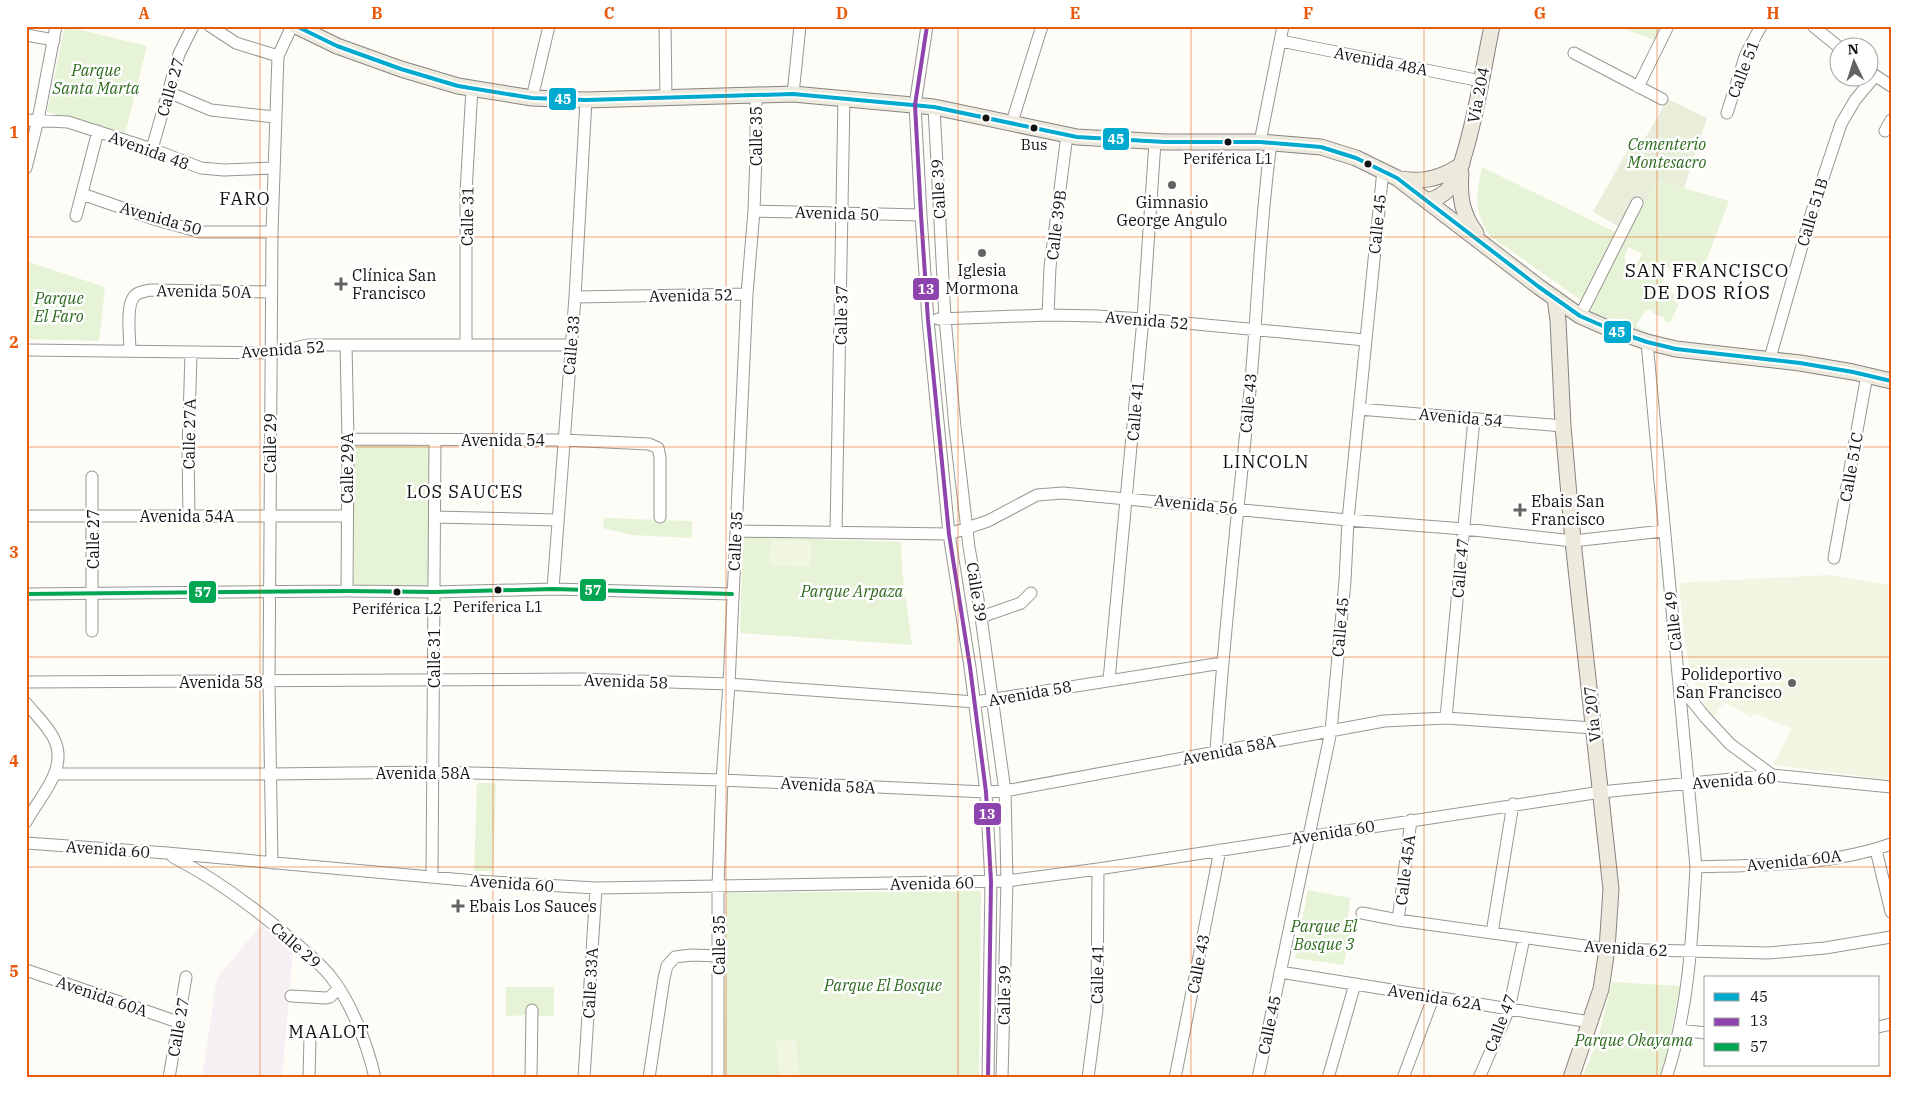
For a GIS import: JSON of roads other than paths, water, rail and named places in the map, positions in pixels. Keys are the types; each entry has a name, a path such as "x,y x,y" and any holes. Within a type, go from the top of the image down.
{"main road":[{"path":"296,26 337,46 402,69 472,88 532,98 586,100 793,94 934,107 1067,135 1106,140 1266,143 1321,147 1356,158 1397,178 1488,249 1580,316 1620,333 1676,349 1770,358 1891,381"},
{"name":"Vía 204","path":"1427,200 1445,194 1452,185 1462,164 1473,121 1492,26"},
{"path":"1397,178 1426,180 1445,174 1462,164"},
{"path":"1462,164 1460,185 1462,208 1469,224 1488,249"},
{"name":"Vía 207","path":"1539,287 1558,345"},
{"name":"Vía 207","path":"1555,298 1573,541 1611,889 1607,949 1601,989 1571,1078"}],"street":[{"path":"26,168 38,120 56,26"},
{"name":"Calle 27","path":"152,149 179,54 193,26"},
{"path":"210,26 236,43 278,56"},
{"name":"Calle 29","path":"272,863 270,774 270,292 278,56 292,26"},
{"path":"532,98 549,26"},
{"path":"665,26 666,97"},
{"path":"793,94 800,26"},
{"name":"Calle 39","path":"927,26 915,105 921,215 928,320 949,534 975,702 986,792 991,882 988,1078"},
{"path":"1012,122 1042,26"},
{"name":"Calle 43","path":"1216,752 1222,662 1239,508 1255,330 1266,143 1283,26"},
{"path":"1638,86 1668,26"},
{"name":"Calle 51","path":"1727,113 1746,54 1761,26"},
{"path":"1813,26 1830,40"},
{"path":"26,35 54,40"},
{"name":"Avenida 48A","path":"1281,41 1481,81"},
{"path":"1574,54 1662,99"},
{"path":"1880,79 1891,86"},
{"name":"Calle 31","path":"466,344 466,192 472,88"},
{"name":"Calle 51B","path":"1770,358 1812,211 1841,124 1863,88"},
{"path":"168,92 211,110 275,116"},
{"name":"Calle 35","path":"718,1078 718,886 722,780 729,684 747,294 754,211 756,94"},
{"name":"Calle 37","path":"836,532 844,98"},
{"name":"Calle 33","path":"553,589 575,296 586,100"},
{"name":"Calle 39","path":"934,107 945,318 955,428 967,529 1005,791 1006,881 1002,1078"},
{"name":"Avenida 48","path":"26,120 68,122 152,149 201,168 224,170 274,168"},
{"path":"1885,131 1891,120"},
{"path":"76,216 98,131"},
{"name":"Calle 39B","path":"1048,315 1050,267 1067,135"},
{"name":"Calle 41","path":"1109,680 1143,319 1155,142"},
{"name":"Calle 45","path":"1258,1078 1331,730 1348,520 1383,170"},
{"name":"Avenida 50","path":"82,194 154,220 200,232 272,232"},
{"path":"1580,316 1637,203"},
{"name":"Avenida 50","path":"754,211 921,215"},
{"name":"Avenida 50A","path":"130,351 130,307 133,298 138,293 151,290 270,292"},
{"name":"Avenida 52","path":"575,296 747,294"},
{"name":"Avenida 52","path":"928,320 1048,315 1143,319 1365,340"},
{"name":"Calle 49","path":"1647,342 1663,531 1680,686 1696,867 1692,951 1680,1030 1666,1078"},
{"name":"Avenida 52","path":"26,350 270,353 308,345 466,344 570,346"},
{"name":"Calle 29A","path":"346,346 348,438 347,591"},
{"name":"Calle 27A","path":"188,515 191,353"},
{"name":"Calle 51C","path":"1834,558 1867,375"},
{"name":"Avenida 54","path":"1359,408 1563,426"},
{"name":"Calle 47","path":"1446,718 1474,419"},
{"name":"Avenida 54","path":"348,438 563,440 649,444 658,448 660,457 660,518"},
{"name":"Calle 31","path":"432,876 435,440"},
{"name":"Calle 27","path":"92,477 92,631"},
{"name":"Avenida 56","path":"736,531 949,534 988,521 1031,498 1043,494 1063,493 1464,529 1573,541 1663,531"},
{"name":"Avenida 54A","path":"26,516 347,516"},
{"path":"435,517 557,520"},
{"path":"26,594 434,592 553,589 732,594"},
{"path":"981,617 1022,603 1030,593"},
{"name":"Avenida 58","path":"26,682 580,679 729,684 975,702 1222,662"},
{"path":"1680,686 1704,717 1730,744 1772,775"},
{"path":"26,703 54,739 57,753 56,774 26,822"},
{"name":"Avenida 58A","path":"56,774 434,772 722,780 986,792 1005,791 1384,721 1446,718 1593,728"},
{"name":"Avenida 60","path":"26,844 167,853 596,888 991,882 1098,870 1601,792 1772,775 1891,787"},
{"path":"26,813 41,798"},
{"path":"1492,933 1514,804"},
{"name":"Calle 45A","path":"1398,920 1411,820"},
{"name":"Avenida 60A","path":"1696,867 1816,861 1876,850 1891,844"},
{"name":"Calle 43","path":"1175,1078 1220,850"},
{"path":"1876,850 1891,912"},
{"name":"Calle 29","path":"167,853 252,907 312,957 331,976 354,1016 371,1060 375,1078"},
{"name":"Calle 41","path":"1088,1078 1097,1009 1098,870"},
{"name":"Calle 33A","path":"584,1078 596,888"},
{"name":"Avenida 62","path":"1362,914 1607,949 1768,953 1825,948 1891,937"},
{"name":"Calle 47","path":"1479,1078 1509,1009 1524,938"},
{"path":"649,1078 664,978 668,966 675,957 692,955 719,956"},
{"name":"Avenida 60A","path":"26,970 178,1022"},
{"name":"Avenida 62A","path":"1280,972 1590,1022"},
{"name":"Calle 27","path":"169,1078 186,976"},
{"path":"1328,1078 1355,984"},
{"path":"291,996 326,998 330,997 339,988"},
{"path":"1403,1078 1433,998"},
{"path":"530,1078 532,1010"},
{"path":"1680,1030 1704,1033"},
{"path":"309,1078 310,1037"}],"place":[{"name":"Bus","path":"1034,128"},
{"name":"Periférica L1","path":"1228,142"},
{"name":"Gimnasio George Angulo","path":"1172,185"},
{"name":"Iglesia Mormona","path":"982,253"},
{"name":"Clínica San Francisco","path":"341,284"},
{"name":"Ebais San Francisco","path":"1520,510"},
{"name":"Periferica L1","path":"498,590"},
{"name":"Periférica L2","path":"397,592"},
{"name":"Polideportivo San Francisco","path":"1792,683"},
{"name":"Ebais Los Sauces","path":"458,906"}],"district":[{"name":"FARO","path":"245,199"},
{"name":"SAN FRANCISCO DE DOS RÍOS","path":"1707,281"},
{"name":"LINCOLN","path":"1266,462"},
{"name":"LOS SAUCES","path":"465,492"},
{"name":"MAALOT","path":"329,1032"}],"park label":[{"name":"Parque Santa Marta","path":"96,79"},
{"name":"Cementerio Montesacro","path":"1667,153"},
{"name":"Parque El Faro","path":"59,307"},
{"name":"Parque Arpaza","path":"852,591"},
{"name":"Parque El Bosque 3","path":"1324,935"},
{"name":"Parque El Bosque","path":"883,985"},
{"name":"Parque Okayama","path":"1634,1040"}]}
